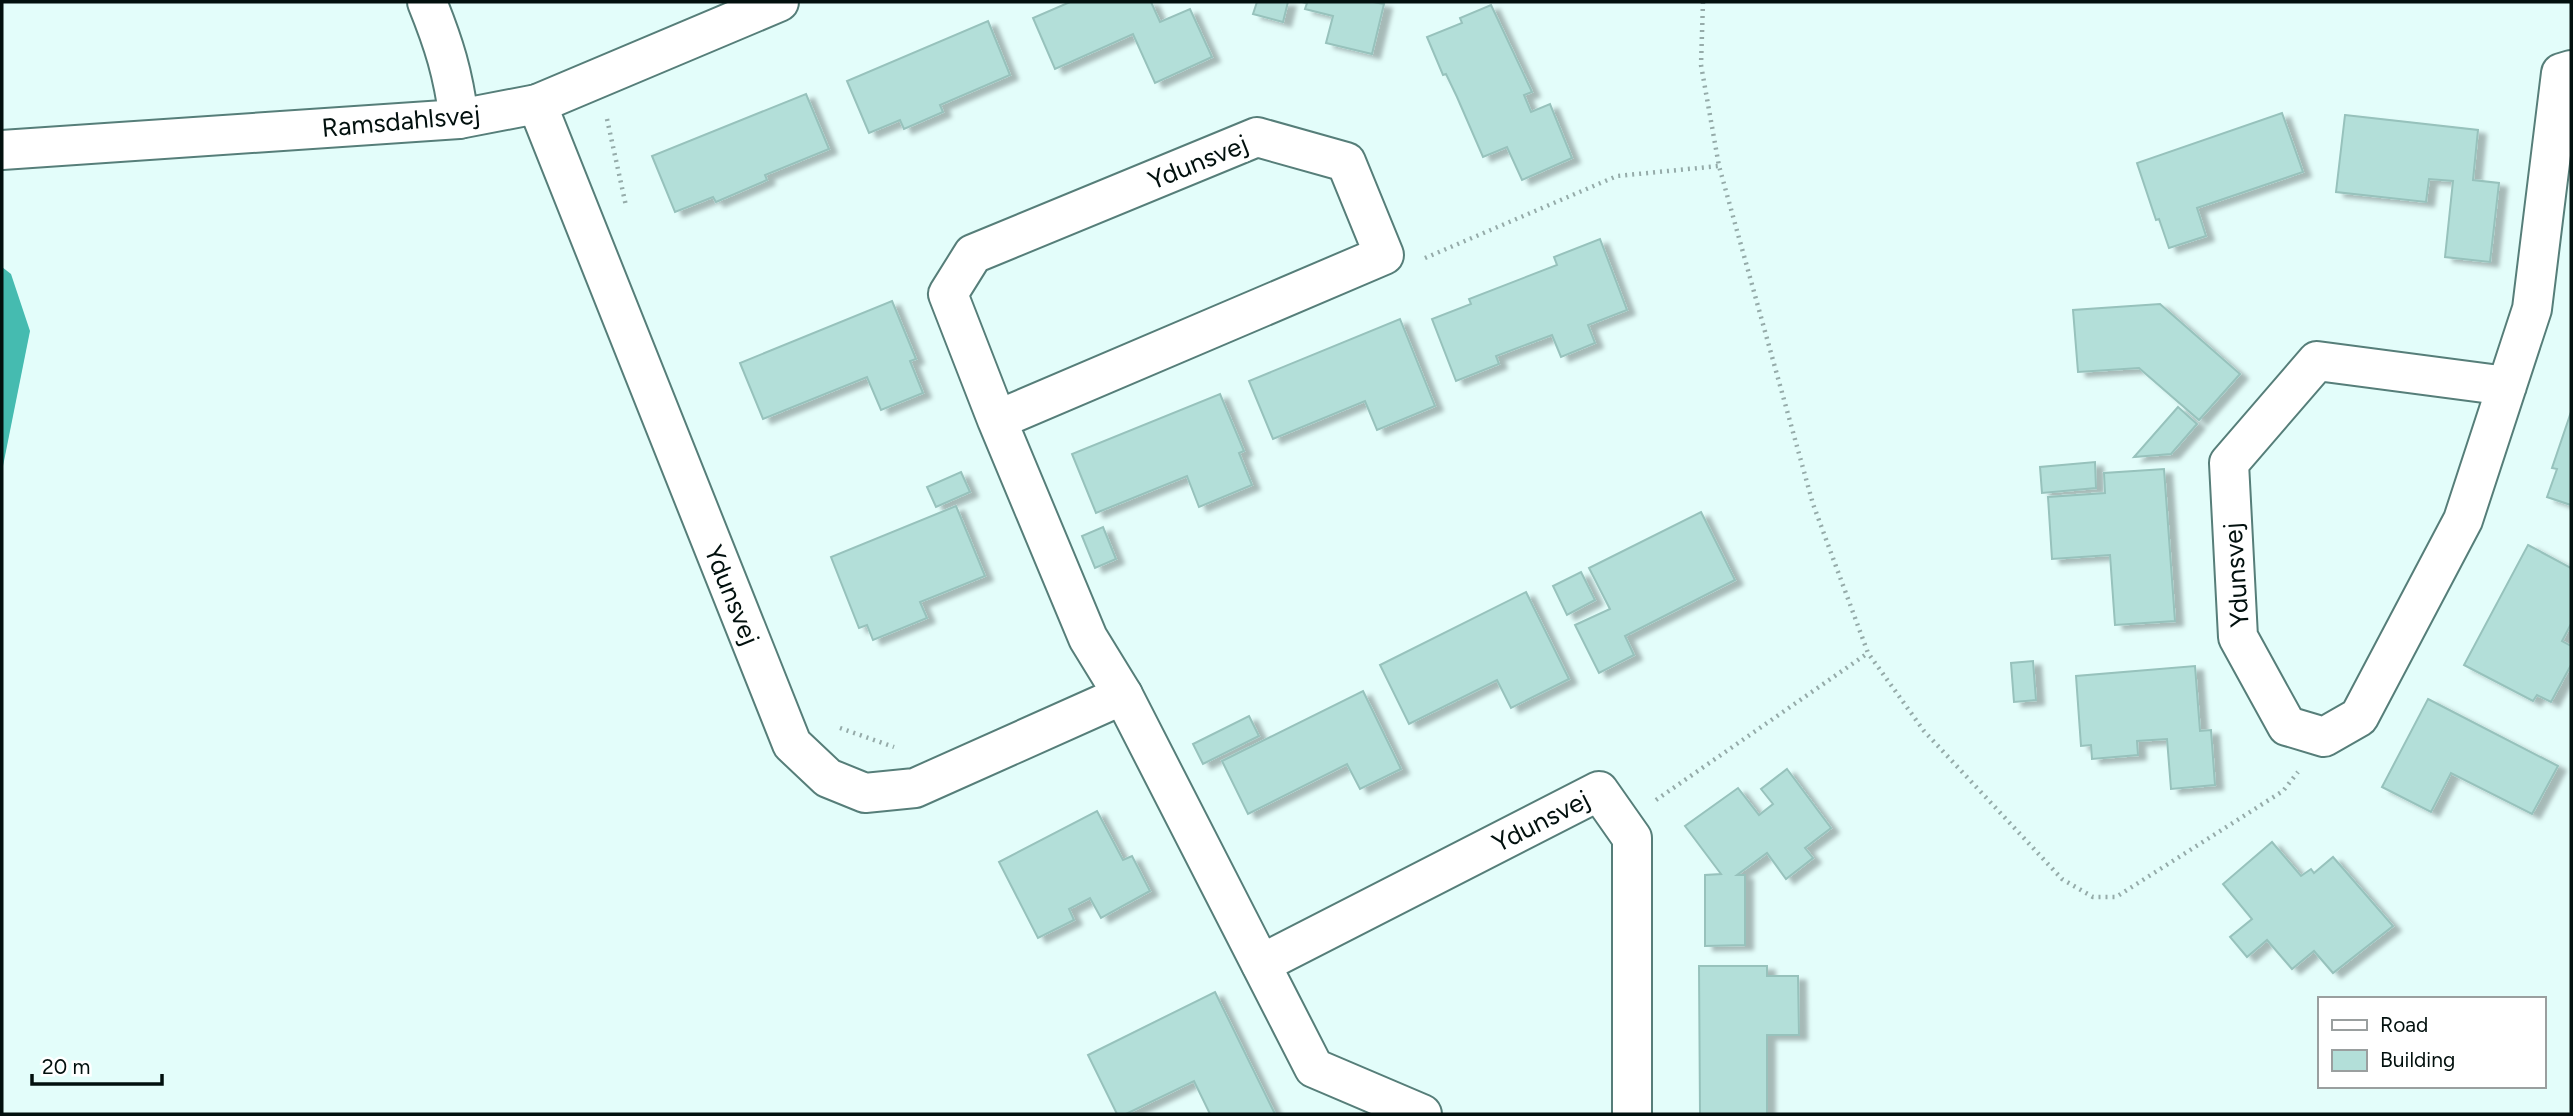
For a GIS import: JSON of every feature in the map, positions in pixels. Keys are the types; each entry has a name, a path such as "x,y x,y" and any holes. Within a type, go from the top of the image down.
{"street":[{"path":"427,2 446,49 459,119"},
{"name":"Ramsdahlsvej","path":"2,149 459,119 537,104 779,2"},
{"path":"2324,737 2360,717 2463,520 2532,309 2561,74 2571,70"},
{"name":"Ydunsvej","path":"537,104 541,121 792,744 828,778 865,793 915,788 1123,695"},
{"name":"Ydunsvej","path":"1384,255 1346,162 1257,138 973,254 948,294 1088,638 1123,695 1314,1068 1422,1114"},
{"path":"997,419 1384,255"},
{"name":"Ydunsvej","path":"2324,737 2287,726 2238,637 2229,463 2317,361 2507,386"},
{"name":"Ydunsvej","path":"1261,964 1599,790 1632,838 1632,1114"}],"path":[{"path":"1703,2 1701,65 1718,166 1813,504 1868,653 1924,731 2062,879 2093,897 2116,897 2283,790 2324,737"},
{"path":"594,80 610,126 628,218"},
{"path":"1384,255 1426,258 1617,176 1718,166"},
{"path":"1623,824 1868,653"},
{"path":"832,726 906,750"}],"water":[{"path":"2,267 11,274 30,331 2,471"}],"building":[{"path":"1070,2 1151,2 1160,22 1190,9 1212,57 1155,83 1133,34 1055,69 1033,18"},
{"path":"1257,2 1288,2 1283,22 1253,14"},
{"path":"1302,2 1384,4 1372,54 1326,43 1333,16 1305,9 1307,3"},
{"path":"1491,5 1532,92 1524,95 1531,112 1550,104 1572,158 1522,180 1507,147 1483,157 1427,37 1462,23 1460,18"},
{"path":"988,21 1010,75 940,105 943,112 904,129 900,120 869,133 847,81"},
{"path":"806,94 829,149 765,175 767,180 716,202 713,197 675,212 652,156"},
{"path":"2282,113 2303,172 2197,208 2206,236 2169,248 2159,219 2156,220 2137,163"},
{"path":"2345,115 2478,130 2473,180 2499,183 2490,262 2445,257 2453,181 2429,179 2426,202 2336,192"},
{"path":"1600,239 1627,310 1588,325 1595,343 1561,357 1552,335 1496,356 1499,364 1456,381 1432,319 1471,304 1469,299 1557,265 1554,257"},
{"path":"892,301 916,359 910,361 923,393 881,410 867,377 763,419 740,363"},
{"path":"2160,304 2240,374 2199,420 2139,368 2078,372 2073,310"},
{"path":"1400,319 1435,406 1377,430 1365,401 1273,439 1249,381"},
{"path":"1220,394 1244,451 1239,453 1252,485 1199,507 1187,476 1096,513 1072,454"},
{"path":"2178,407 2197,424 2171,454 2134,457"},
{"path":"2571,412 2571,505 2547,497 2557,469 2552,468"},
{"path":"2095,462 2096,488 2042,493 2040,467"},
{"path":"2164,469 2175,621 2115,625 2110,555 2052,559 2048,497 2105,493 2104,473"},
{"path":"961,472 970,492 936,507 927,487"},
{"path":"956,506 985,576 920,602 927,618 873,640 867,625 859,628 831,557"},
{"path":"1701,512 1735,580 1625,636 1634,655 1599,673 1575,625 1610,609 1589,568"},
{"path":"1103,527 1116,559 1095,568 1082,536"},
{"path":"2528,545 2571,568 2571,624 2562,641 2571,646 2571,665 2551,702 2537,695 2533,701 2464,665"},
{"path":"1581,572 1595,600 1567,615 1553,586"},
{"path":"1526,592 1569,679 1511,708 1497,680 1409,724 1380,665"},
{"path":"2033,661 2036,700 2014,702 2011,663"},
{"path":"2195,666 2200,731 2211,730 2215,785 2171,789 2167,739 2137,741 2138,755 2092,759 2091,745 2081,746 2076,676"},
{"path":"1363,691 1401,769 1360,789 1347,764 1248,814 1222,761"},
{"path":"2428,699 2558,766 2532,814 2451,773 2431,812 2382,787"},
{"path":"1249,716 1259,736 1203,764 1193,744"},
{"path":"1787,769 1831,828 1805,848 1813,858 1786,879 1767,853 1737,875 1745,875 1745,945 1705,946 1705,875 1721,874 1685,826 1738,788 1759,815 1773,804 1761,789"},
{"path":"1097,811 1123,860 1132,856 1150,891 1101,918 1090,898 1069,909 1074,920 1038,938 999,862"},
{"path":"2272,842 2301,876 2311,869 2314,873 2333,857 2393,926 2333,973 2314,951 2292,969 2267,940 2247,957 2230,937 2252,919 2223,884"},
{"path":"1699,966 1767,966 1767,976 1798,976 1799,1035 1767,1035 1767,1114 1700,1114"},
{"path":"1215,992 1275,1114 1210,1114 1194,1081 1126,1114 1117,1114 1088,1055"}]}
